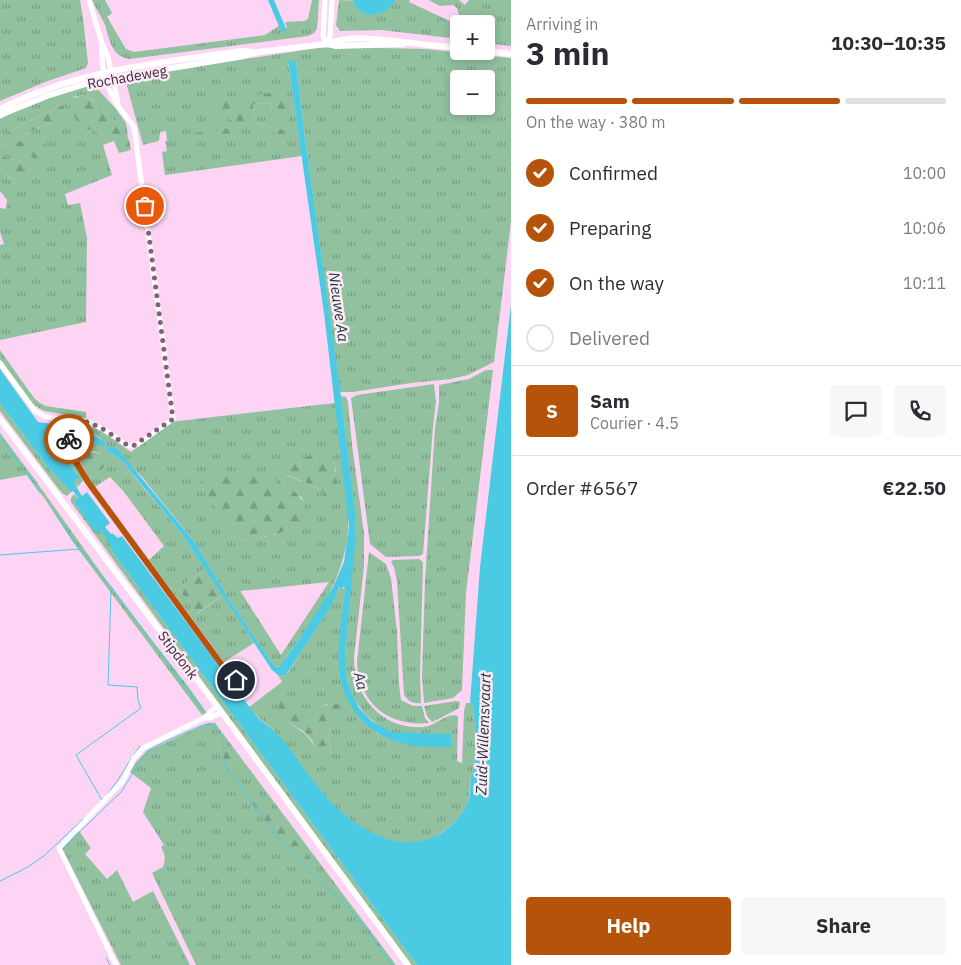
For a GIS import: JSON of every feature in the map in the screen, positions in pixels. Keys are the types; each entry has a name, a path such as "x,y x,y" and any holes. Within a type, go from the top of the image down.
{"main road":[{"name":"Rochadeweg","path":"0,110 37,92 108,75 336,41 364,39 393,40 450,47"},
{"path":"495,52 511,54"},
{"name":"Rochadeweg","path":"0,115 108,75"},
{"name":"Stipdonk","path":"0,419 219,709 408,965"}],"street":[{"path":"0,363 35,411 46,417 89,422 108,432 126,445 133,446 173,419 134,127 112,96 102,42 89,0"},
{"path":"325,0 323,36 326,44"},
{"path":"326,44 330,36 332,0"},
{"path":"70,420 70,444 73,457 88,482 230,676 236,680 244,691"},
{"path":"116,965 59,848 123,781 134,758 142,748 204,718 210,718 219,709"}],"green space":[{"path":"0,0 80,0 88,63 86,68 45,82 0,101"},
{"path":"92,0 105,0 112,13 107,17 126,49 134,52 265,35 280,25 281,31 287,28 285,22 308,19 312,0 319,0 317,29 308,36 129,59 118,55 115,51 105,25"},
{"path":"339,0 394,2 394,0 410,0 409,2 450,21 450,38 381,30 340,31 336,25"},
{"path":"429,0 459,0 465,5 469,0 511,0 511,46 495,44 495,15 459,15 457,8 453,5 440,6"},
{"path":"337,47 426,49 450,52 450,60 495,60 495,56 511,58 511,222 494,362 468,375 451,379 353,392 340,392 296,61 288,62 302,156 165,175 162,152 167,151 166,131 160,132 159,141 143,145 125,79 317,48","holes":["286,92 272,111 270,103 253,104 255,122 290,132 205,112"]},
{"path":"94,85 126,123 128,136 92,99 83,95 73,97 86,129 99,133 108,143 103,145 112,175 65,194 68,205 80,203 87,238 86,322 0,340 0,245 4,244 0,232 0,208 6,209 7,200 0,191 0,166 16,185 27,162 0,156 0,147 48,123 59,126 65,122 70,124 60,106 0,136 0,119 46,99"},
{"path":"286,91 290,125 278,120 275,112 272,111 270,103 253,104 255,122 290,132 291,138 205,112 202,102"},
{"path":"83,95 100,106 119,125 127,135 131,150 119,153 114,141 108,143 97,132 81,130 67,100"},
{"path":"60,106 63,107 71,125 65,122 59,126 48,123 0,147 0,136"},
{"path":"231,128 232,133 172,141 172,136"},
{"path":"21,141 44,143 49,149 46,160 8,151 9,148"},
{"path":"0,156 28,162 17,186 0,166"},
{"path":"0,350 34,398 40,403 46,406 86,412 86,418 44,411 33,404 0,360"},
{"path":"486,370 493,370 466,593 462,690 453,698 424,703 422,676 425,581 439,385 469,379"},
{"path":"434,384 436,402 423,554 419,556 386,557 370,544 351,398 357,395"},
{"path":"341,396 346,397 348,402 364,533 364,566 354,657 359,685 373,708 395,723 423,727 445,717 458,716 457,761 462,763 464,711 466,703 472,703 475,729 475,756 468,801 460,816 447,829 423,841 408,843 392,841 362,828 348,818 319,789 277,734 249,707 282,682 278,675 285,676 289,671 341,586 345,590 339,650 340,678 359,718 378,734 398,742 420,746 451,747 451,735 406,735 389,732 370,719 352,694 346,676 345,655 356,525","holes":["288,695 302,708 310,710 327,704 336,721 329,733 332,754 316,750 308,737 288,722"]},
{"path":"0,403 47,466 71,492 67,496 57,487 0,411"},
{"path":"335,403 348,512 346,548 335,581 327,597 282,664 277,668 227,596 196,544 142,477 110,445 106,450 122,461 182,534 205,568 179,589 197,614 223,595 254,643 224,662 149,560 164,546 124,492 110,477 95,487 89,478 96,472 102,454 93,451 76,454 72,447 72,433 81,435 95,443 106,442 74,425 88,425 131,452 170,422","holes":["333,457 336,470 325,496 322,490 286,475","268,479 281,484 302,498 307,522 281,533 245,541 240,539","329,582 281,655 241,591"]},
{"path":"0,433 116,594 207,713 202,715 73,542 27,475 0,480"},
{"path":"66,435 70,456 83,478 83,481 77,487 74,480 78,476 55,442 55,437"},
{"path":"87,451 102,454 107,465 89,478 76,454"},
{"path":"334,453 334,475 337,480 334,495 330,498 324,496 322,490 278,471 276,461"},
{"path":"229,476 265,478 289,488 296,493 306,507 308,514 307,523 281,533 245,541 240,539 215,508 201,483 202,480"},
{"path":"74,494 78,499 74,502 96,532 101,530 107,537 114,554 417,965 411,965 71,502"},
{"path":"369,552 386,564 391,578 397,632 401,700 413,706 422,706 425,718 429,723 401,721 389,716 378,709 363,689 357,662"},
{"path":"419,559 423,562 421,703 416,703 411,702 404,695 397,581 391,562 393,560"},
{"path":"205,568 223,595 196,614 179,589"},
{"path":"283,695 288,695 303,708 308,709 339,704 342,713 329,732 332,754 326,758 316,750 312,740 303,731 288,722 277,704"},
{"path":"460,702 459,708 456,710 432,722 427,716 424,706"},
{"path":"208,723 215,723 396,965 196,965 152,873 163,867 165,857 161,847 164,845 143,812 151,788 130,772 136,762 147,751","holes":["254,801 313,877 284,847 253,804"]},
{"path":"224,749 232,753 239,762 238,769 230,773 224,763"},
{"path":"255,792 258,792 321,874 313,878 284,847 252,804"},
{"path":"79,831 91,848 85,854 107,879 117,870 133,902 153,891 190,965 121,965 62,848"}],"water":[{"path":"268,0 274,0 287,31 281,31"},
{"path":"353,0 394,0 394,2 384,11 372,15 360,11"},
{"path":"288,61 296,61 356,521 345,655 347,680 359,708 372,721 391,732 451,734 451,747 424,747 386,738 366,724 350,705 341,682 339,670 339,640 344,587 339,588 331,606 285,676 278,675 272,670 182,534 122,461 106,450 110,445 120,452 196,544 227,596 270,660 277,668 280,666 333,587 344,562 349,526 324,313"},
{"name":"Zuid-Willemsvaart","path":"511,304 511,965 417,965 114,554 101,530 96,533 74,502 78,498 73,491 71,492 47,466 0,403 0,369 38,422 67,426 67,428 73,428 74,426 81,428 106,442 102,447 85,437 72,433 54,438 58,449 79,477 74,480 82,496 87,492 110,523 105,527 118,538 122,536 254,713 282,739 323,793 347,816 377,835 391,840 418,842 432,838 448,828 457,819 467,804 471,774 473,774 476,738 472,703 470,703 480,567"}],"waterway":[{"path":"0,436 40,493"},
{"path":"56,515 79,549 113,589 111,591 108,685 137,687 141,708 76,755 102,800"},
{"path":"0,555 79,549"},
{"path":"113,589 202,709"},
{"path":"63,850 121,792 147,751 203,725 213,724 224,741 223,758 225,765 285,847 354,914 392,965"},
{"path":"108,793 140,746"},
{"path":"0,881 28,867 45,855 83,819"},
{"path":"106,958 110,965"}],"way so far":[{"path":"69,439 70,420 80,420 89,422 108,432 126,445 133,446 173,419 145,206"}],"route":[{"path":"69,439 73,457 88,482 230,676 236,680"}],"water label":[{"name":"Nieuwe Aa","path":"339,307"},
{"name":"Aa","path":"361,681"}]}
